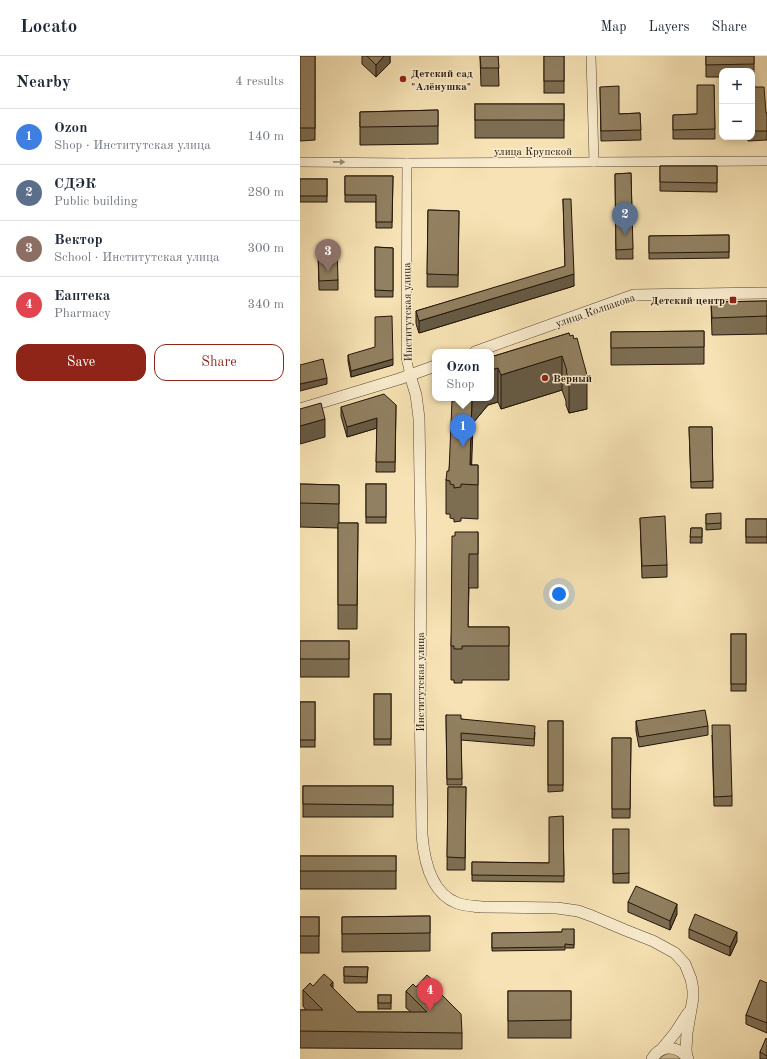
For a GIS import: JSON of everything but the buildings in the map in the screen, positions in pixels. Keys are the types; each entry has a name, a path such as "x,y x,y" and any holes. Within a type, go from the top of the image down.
{"street":[{"path":"591,56 594,162"},
{"name":"улица Крупской","path":"300,162 407,163 767,161"},
{"name":"Институтская улица","path":"407,163 406,357 416,395 419,418 422,835 425,857 430,874 436,885 445,896 462,905 482,907 557,908 578,911 664,946 675,952 681,958 688,971 693,990 692,1007 687,1033 686,1050 688,1058"},
{"name":"улица Колпакова","path":"483,349 634,295 767,293"},
{"path":"300,409 432,367"},
{"path":"654,1056 675,1033 692,1007"},
{"path":"654,1056 670,1048 681,1051 688,1058"}],"shaded area":[{"path":"666,1054 676,1054 682,1059 658,1059"}],"place":[{"name":"Детский сад \"Алёнушка\"","path":"403,79"},
{"name":"СДЭК","path":"625,235"},
{"name":"Вектор","path":"328,272"},
{"name":"Детский центр","path":"733,300"},
{"name":"Верный","path":"545,378"},
{"name":"Ozon","path":"463,447"},
{"name":"Еаптека","path":"430,1011"}]}
